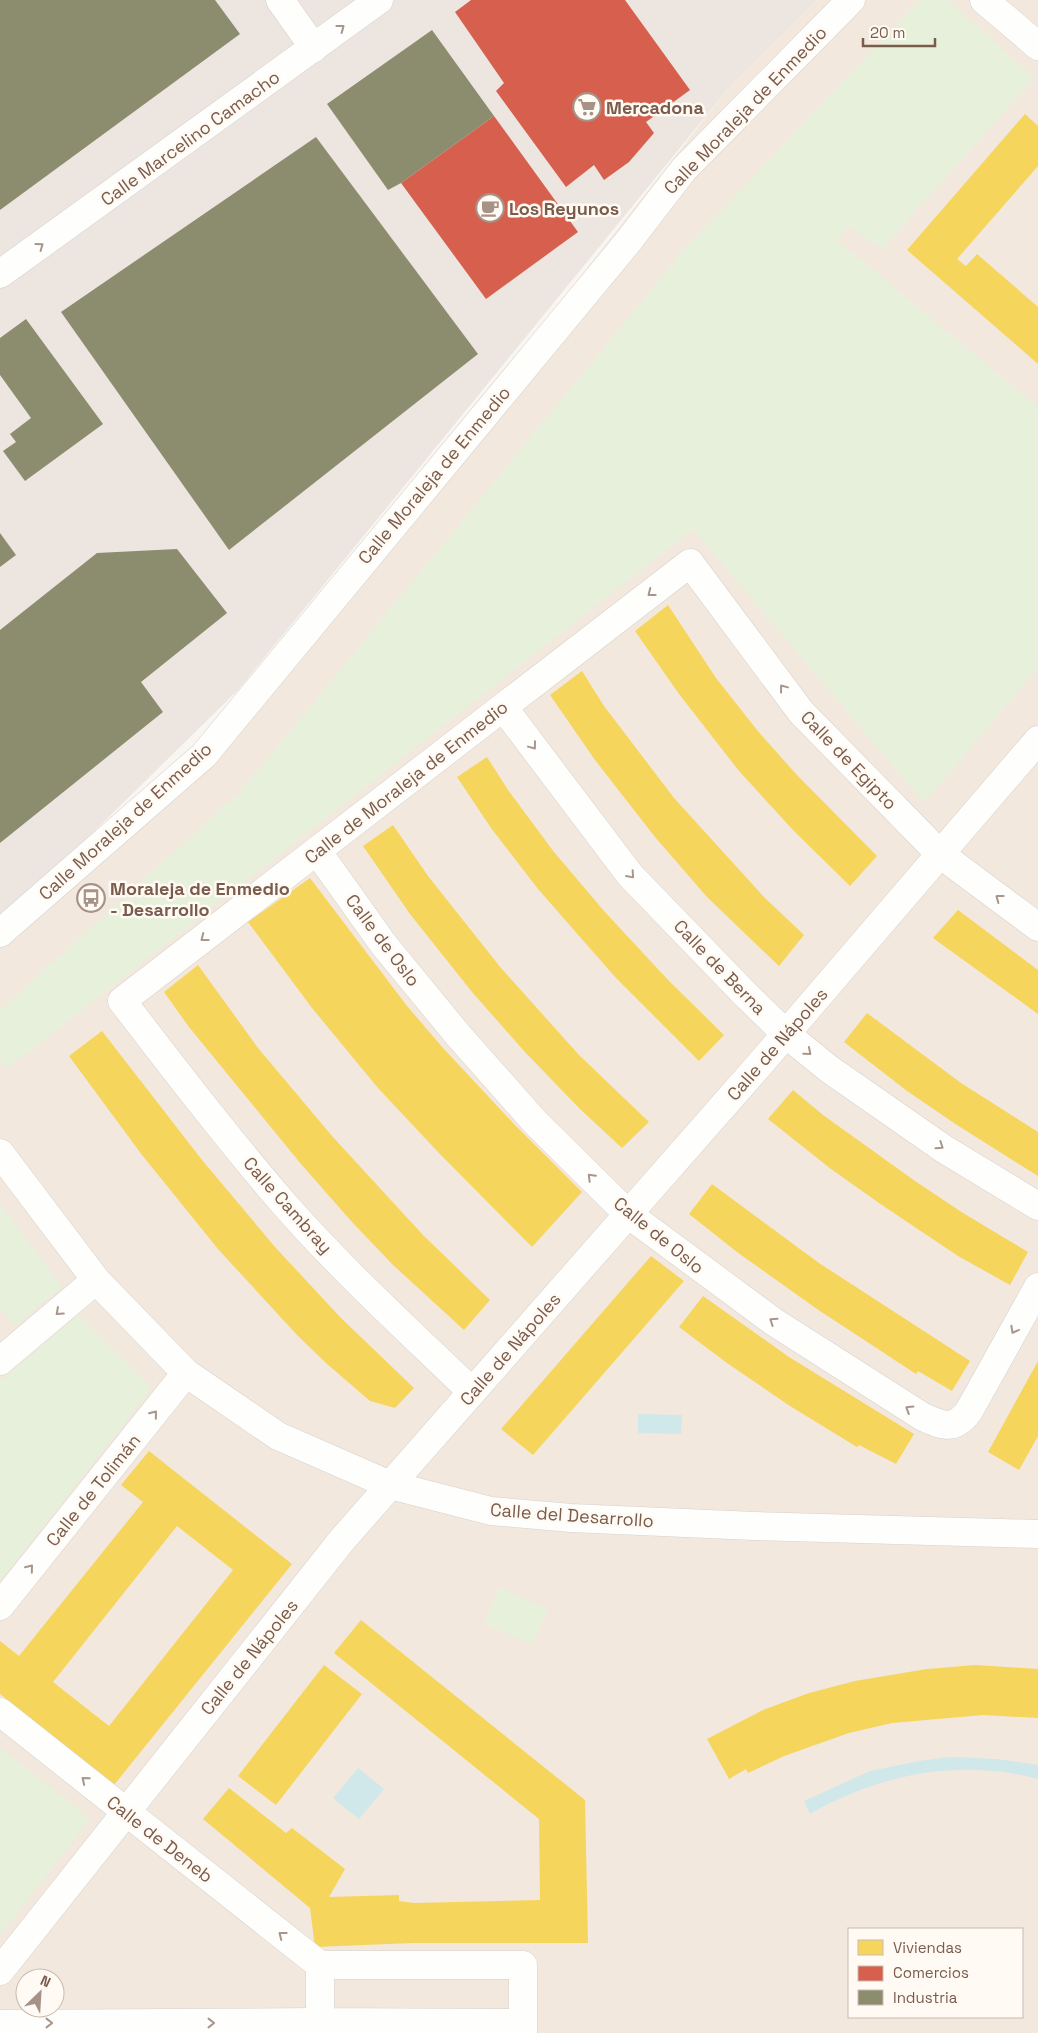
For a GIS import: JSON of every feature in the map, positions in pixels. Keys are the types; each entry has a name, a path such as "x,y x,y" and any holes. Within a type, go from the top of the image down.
{"street":[{"path":"280,0 314,48"},
{"name":"Calle Marcelino Camacho","path":"0,274 379,0"},
{"name":"Calle Moraleja de Enmedio","path":"0,933 204,754 620,250 684,169 851,0"},
{"path":"984,0 1038,46"},
{"name":"Calle de Moraleja de Enmedio","path":"122,1001 690,563"},
{"name":"Calle de Egipto","path":"690,563 801,712 940,854 1038,927"},
{"name":"Calle de Berna","path":"503,707 630,875 786,1034 829,1069 936,1143 1038,1206"},
{"name":"Calle de Nápoles","path":"0,1971 342,1540 786,1034 1038,740"},
{"name":"Calle de Oslo","path":"317,851 384,944 458,1035 535,1122 628,1214 698,1268 790,1333 922,1417 936,1423 951,1426 962,1420 969,1411 1038,1287"},
{"name":"Calle Cambray","path":"122,1001 199,1101 286,1206 374,1298 472,1392"},
{"name":"Calle del Desarrollo","path":"0,1153 96,1280 186,1373 278,1436 390,1485 491,1511 570,1518 754,1526 1038,1534"},
{"path":"0,1361 96,1280"},
{"name":"Calle de Tolimán","path":"0,1606 186,1373"},
{"name":"Calle de Deneb","path":"0,1712 320,1965"},
{"path":"0,2024 320,2022 523,2028 523,1965 320,1965 320,2022"}],"shaded area":[{"path":"0,0 817,0 732,84 238,690 76,849 0,914"},
{"path":"817,0 1038,0 1038,2033 0,2033 0,913 225,728 732,84"}],"green space":[{"path":"920,0 948,0 1034,78 882,249 848,225 837,240 1038,407 1038,668 924,803 693,529 7,1069 0,1060 0,1010 241,791 683,251"},
{"path":"0,1204 62,1287 14,1326 0,1308"},
{"path":"78,1315 152,1388 0,1581 0,1381"},
{"path":"499,1587 548,1609 532,1644 484,1623"},
{"path":"0,1747 90,1819 0,1935"}],"water":[{"path":"638,1414 682,1415 681,1434 638,1433"},
{"path":"951,1757 997,1759 1038,1765 1038,1779 1009,1773 950,1770 892,1780 836,1800 810,1814 804,1801 870,1771 919,1761"},
{"path":"358,1768 384,1789 359,1819 333,1798"}],"building: Viviendas":[{"path":"1025,114 1038,126 1038,166 957,259 966,266 977,254 1038,307 1038,364 907,250"},
{"path":"668,605 716,678 757,730 796,774 877,856 850,886 793,830 739,771 679,694 635,631"},
{"path":"582,671 604,706 674,798 764,897 804,935 779,966 707,897 655,837 595,760 550,695"},
{"path":"487,757 508,790 554,852 604,911 669,981 724,1035 699,1061 616,978 538,889 491,828 457,777"},
{"path":"393,825 428,876 501,968 579,1055 649,1122 622,1148 580,1109 524,1051 472,992 410,914 363,846"},
{"path":"310,878 407,1006 443,1048 515,1125 582,1192 532,1247 378,1088 312,1008 248,922"},
{"path":"958,910 1038,970 1038,1014 933,938"},
{"path":"198,965 258,1048 332,1136 423,1235 490,1300 464,1330 392,1264 352,1222 301,1164 189,1027 164,992"},
{"path":"867,1013 961,1083 1038,1132 1038,1176 907,1091 844,1042"},
{"path":"102,1031 202,1160 275,1247 341,1318 414,1388 395,1408 370,1401 297,1335 218,1249 142,1155 69,1056"},
{"path":"793,1090 823,1115 915,1181 963,1213 1028,1252 1010,1285 958,1256 879,1203 831,1169 768,1119"},
{"path":"712,1184 819,1263 970,1361 952,1391 918,1371 916,1374 817,1309 737,1252 689,1214"},
{"path":"651,1256 684,1281 533,1455 501,1429"},
{"path":"703,1296 789,1357 914,1434 896,1464 859,1445 857,1447 790,1406 679,1327"},
{"path":"1038,1361 1038,1436 1019,1470 988,1452"},
{"path":"149,1451 292,1564 114,1785 0,1694 0,1641 19,1656 143,1502 121,1485","holes":["177,1526 233,1570 109,1726 53,1682"]},
{"path":"361,1620 585,1800 588,1943 413,1943 315,1947 310,1908 203,1819 229,1788 286,1833 292,1828 345,1869 329,1897 399,1895 399,1901 414,1903 540,1900 539,1819 334,1653"},
{"path":"324,1665 362,1694 276,1805 238,1776"},
{"path":"975,1665 1038,1669 1038,1718 983,1715 892,1723 849,1733 784,1756 748,1773 746,1769 729,1779 707,1739 763,1710 809,1693 855,1681 927,1669"}],"building: Comercios":[{"name":"Mercadona","path":"471,0 625,0 690,90 646,122 654,133 629,162 604,180 594,165 566,187 496,91 504,83 455,12"},
{"name":"Los Reyunos","path":"494,116 578,232 486,299 401,183"}],"building: Industria":[{"path":"0,0 215,0 240,34 0,210"},
{"path":"432,30 494,116 401,183 388,190 327,104"},
{"path":"316,137 478,354 229,550 61,312"},
{"path":"26,319 103,424 25,481 3,451 16,442 10,434 31,418 0,375 0,338"},
{"path":"0,533 16,555 0,567"},
{"path":"177,549 227,613 141,682 163,712 0,843 0,630 97,553"}],"place":[{"name":"Mercadona","path":"587,107"},
{"name":"Los Reyunos","path":"490,208"},
{"name":"Moraleja de Enmedio - Desarrollo","path":"91,898"}]}
